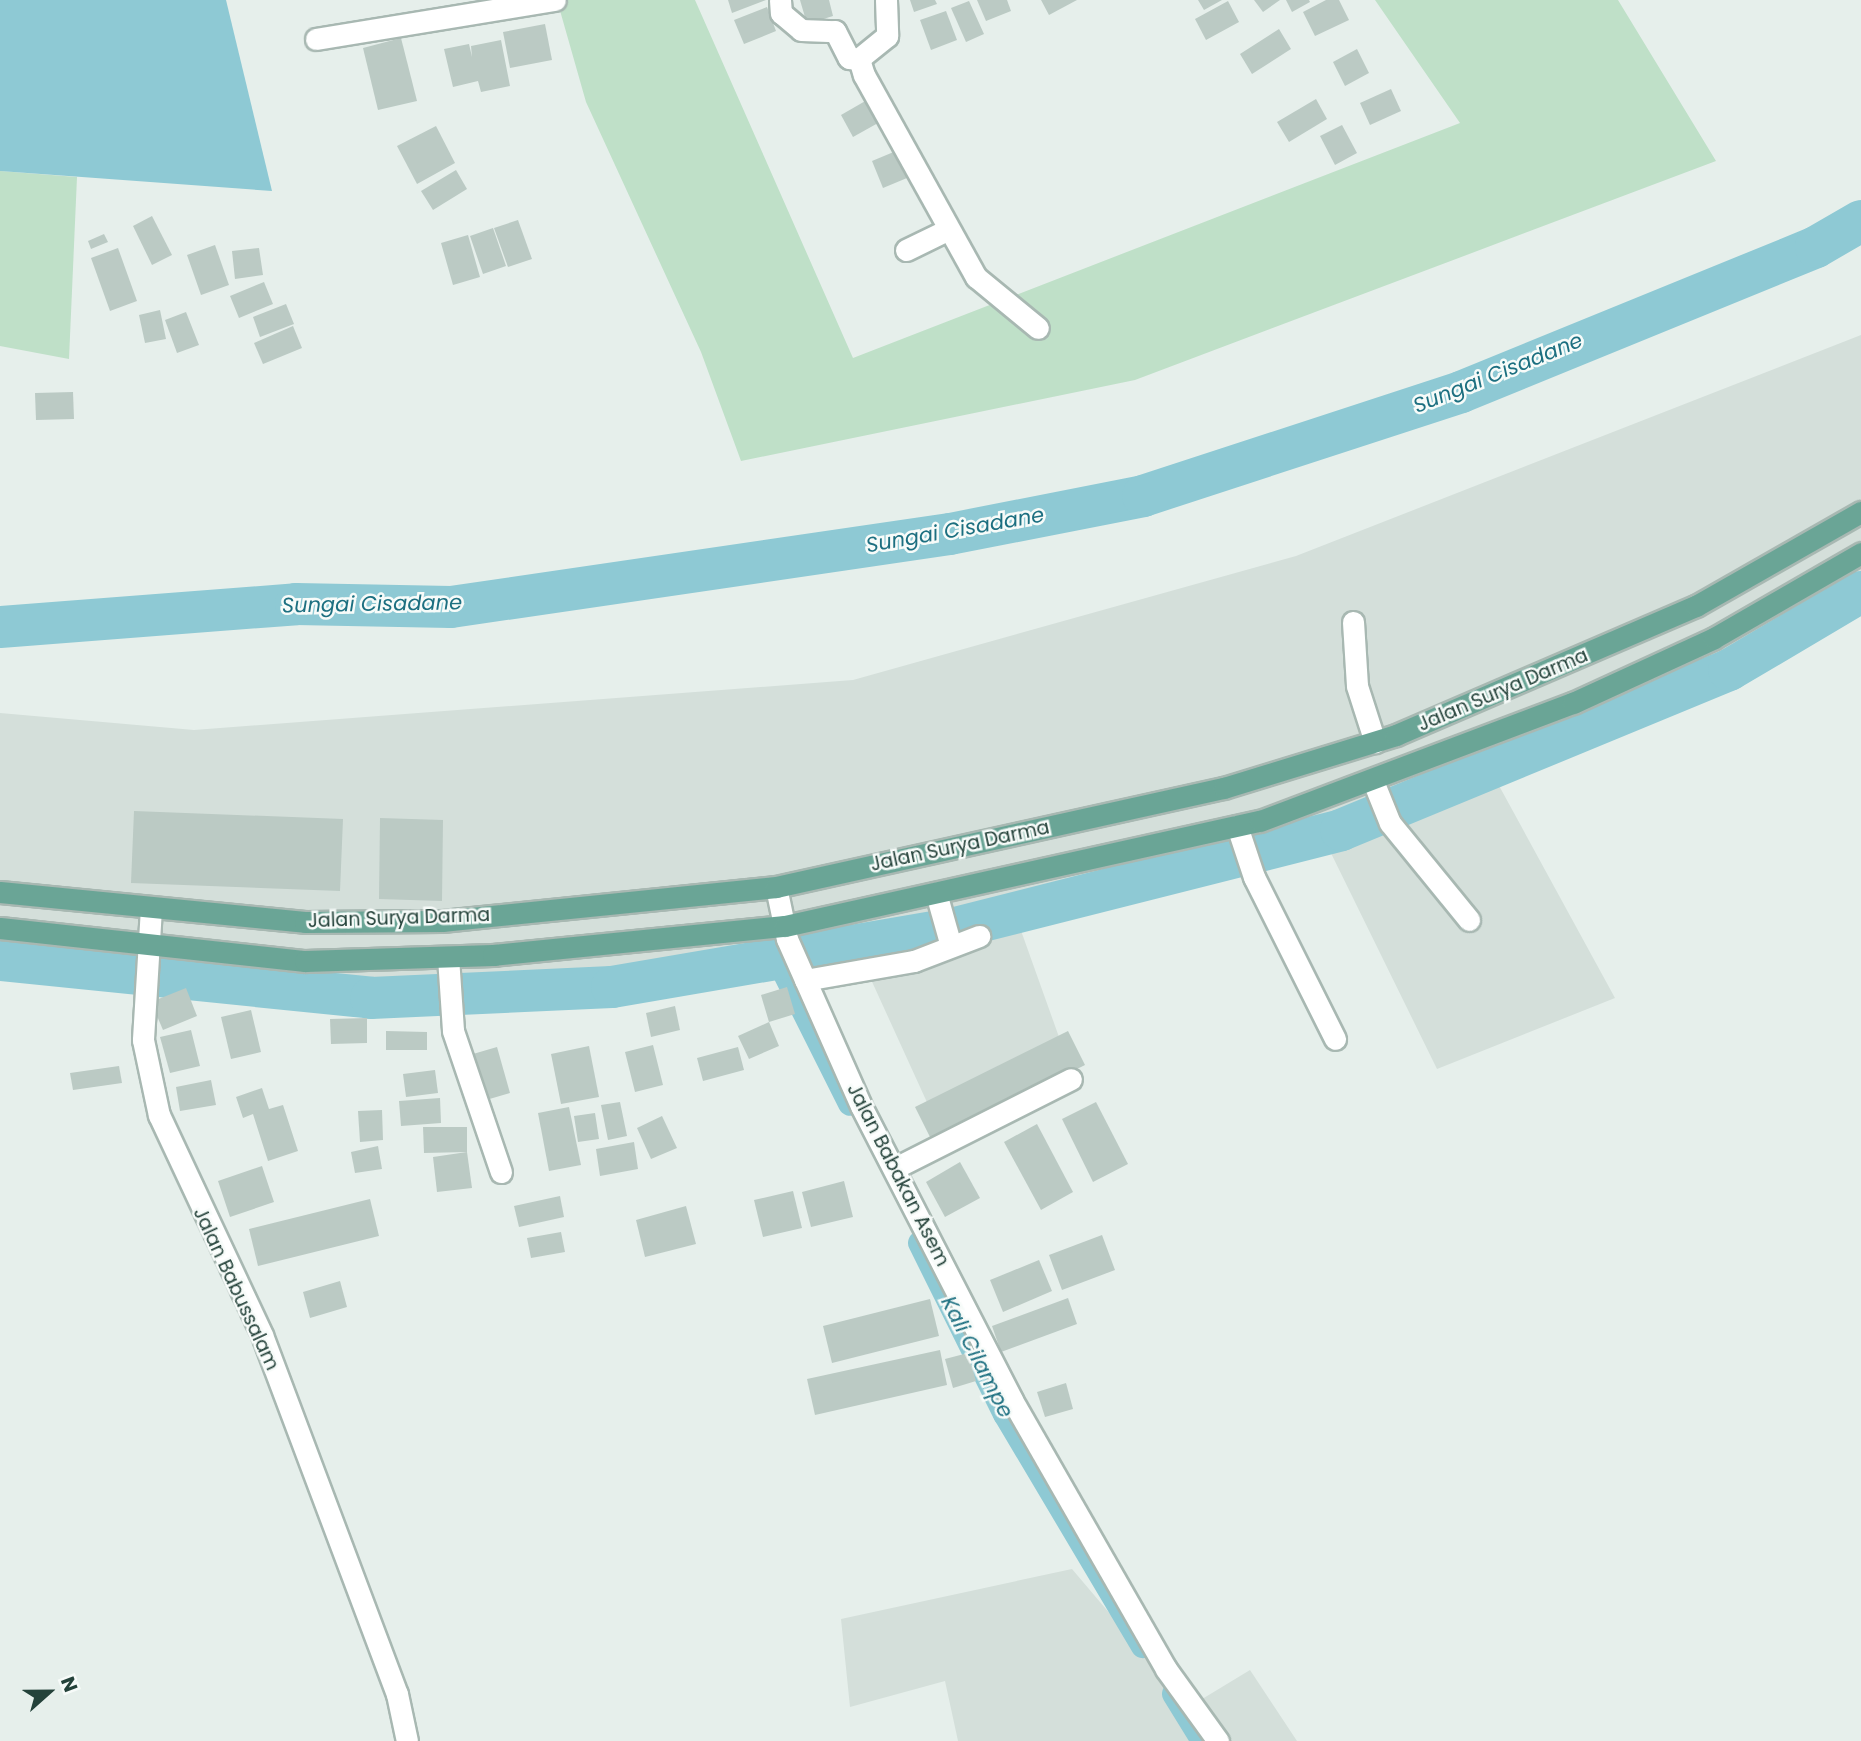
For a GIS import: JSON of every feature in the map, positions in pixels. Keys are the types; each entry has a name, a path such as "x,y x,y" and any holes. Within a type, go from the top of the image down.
{"main road":[{"name":"Jalan Surya Darma","path":"0,892 305,922 442,921 776,887 1224,788 1375,741 1696,606 1861,512"},
{"name":"Jalan Surya Darma","path":"0,928 151,951 304,961 448,962 786,933 938,901 1239,831 1375,787 1714,638 1861,553"}],"street":[{"path":"316,39 555,0"},
{"path":"779,0 781,13 801,30 835,31 849,58 859,59 887,36 886,0"},
{"path":"859,59 947,230 976,277 1038,328"},
{"path":"906,250 947,230"},
{"path":"1353,622 1357,685 1375,741"},
{"path":"1375,787 1387,817 1469,920"},
{"path":"1239,831 1254,877 1335,1039"},
{"name":"Jalan Babakan Asem","path":"776,887 786,933 804,978 895,1168 1012,1399 1166,1669 1218,1741"},
{"path":"938,901 949,942"},
{"name":"Jalan Babussalam","path":"151,908 151,951 143,996 143,1040 159,1115 262,1335 397,1693 407,1741"},
{"path":"804,978 914,961 949,942 979,936"},
{"path":"448,962 449,1003 461,1062 489,1122 501,1172"},
{"path":"895,1168 1071,1079"}],"shaded area":[{"path":"1861,335 1861,601 1715,684 1497,782 1615,998 1437,1069 1326,843 1019,925 1064,1051 936,1122 863,962 477,1014 249,1000 0,970 0,713 194,730 853,680 1296,556"},
{"path":"1072,1569 1189,1707 1250,1670 1297,1741 958,1741 945,1681 850,1707 841,1619"}],"green space":[{"path":"557,0 695,0 853,358 1460,123 1375,0 1618,0 1716,161 1135,380 741,461 701,352 586,102"},
{"path":"0,171 77,177 69,359 0,346"}],"water":[{"path":"0,0 226,0 272,191 0,171"}],"building":[{"path":"728,0 766,0 732,13"},
{"path":"800,0 829,0 833,16 807,24"},
{"path":"910,0 935,0 937,4 914,12"},
{"path":"977,0 1007,0 1011,11 986,21"},
{"path":"1041,0 1077,0 1049,15"},
{"path":"1198,0 1222,0 1204,10"},
{"path":"1254,0 1280,0 1263,12"},
{"path":"1286,0 1309,0 1310,2 1292,12"},
{"path":"1326,0 1339,0 1349,20 1315,36 1303,12"},
{"path":"969,1 984,34 966,42 951,8"},
{"path":"1228,1 1239,22 1206,40 1195,19"},
{"path":"767,7 776,31 744,44 734,20"},
{"path":"946,11 957,40 931,50 920,20"},
{"path":"545,24 552,60 510,68 503,32"},
{"path":"1279,29 1291,49 1252,74 1240,54"},
{"path":"401,38 417,101 378,110 363,48"},
{"path":"501,40 510,86 481,92 478,81 453,87 444,49 469,44 472,57 471,46"},
{"path":"1357,49 1369,73 1345,86 1333,62"},
{"path":"1391,89 1401,111 1370,125 1360,103"},
{"path":"874,96 887,118 853,137 841,115"},
{"path":"1316,99 1327,119 1289,142 1277,122"},
{"path":"1342,125 1357,153 1335,165 1320,136"},
{"path":"436,126 455,163 417,184 397,146"},
{"path":"896,151 907,178 883,188 872,161"},
{"path":"456,170 467,189 433,210 421,191"},
{"path":"152,216 172,255 152,265 133,226"},
{"path":"518,220 532,259 508,267 494,228"},
{"path":"493,228 506,266 483,274 470,236"},
{"path":"104,234 108,242 91,249 88,241"},
{"path":"468,235 480,277 453,285 441,243"},
{"path":"215,245 229,285 201,295 187,255"},
{"path":"118,248 137,301 110,311 91,258"},
{"path":"259,248 263,275 235,279 232,251"},
{"path":"264,282 273,304 239,318 230,296"},
{"path":"286,304 294,324 260,337 253,317"},
{"path":"160,310 166,339 145,343 139,315"},
{"path":"186,312 199,345 177,353 165,320"},
{"path":"293,326 302,348 263,364 254,343"},
{"path":"73,392 74,419 36,420 35,393"},
{"path":"134,811 343,819 340,891 131,883"},
{"path":"380,818 443,820 442,901 379,899"},
{"path":"787,987 795,1014 769,1022 761,995"},
{"path":"186,988 197,1016 163,1030 151,1002"},
{"path":"675,1006 680,1030 651,1037 646,1013"},
{"path":"251,1010 261,1052 231,1059 221,1017"},
{"path":"367,1018 367,1043 331,1044 330,1019"},
{"path":"769,1022 779,1046 749,1059 738,1036"},
{"path":"191,1030 200,1066 170,1073 160,1037"},
{"path":"386,1031 427,1032 427,1050 386,1050"},
{"path":"1068,1031 1085,1065 932,1141 915,1107"},
{"path":"653,1045 663,1085 635,1092 625,1052"},
{"path":"589,1046 599,1097 561,1104 551,1054"},
{"path":"497,1047 510,1093 486,1100 473,1054"},
{"path":"738,1047 744,1070 703,1081 697,1058"},
{"path":"119,1066 122,1083 73,1090 70,1073"},
{"path":"435,1070 438,1093 406,1097 403,1074"},
{"path":"211,1080 216,1105 180,1111 176,1087"},
{"path":"262,1088 269,1109 283,1105 298,1151 268,1161 253,1114 243,1118 236,1097"},
{"path":"440,1098 441,1123 401,1126 399,1101"},
{"path":"620,1102 627,1136 608,1140 601,1105"},
{"path":"1096,1102 1128,1164 1093,1182 1062,1119"},
{"path":"569,1107 581,1165 549,1171 538,1113"},
{"path":"382,1110 383,1140 360,1142 358,1111"},
{"path":"595,1113 599,1139 578,1142 574,1116"},
{"path":"662,1116 677,1148 651,1159 637,1128"},
{"path":"1037,1124 1073,1192 1041,1210 1004,1142"},
{"path":"423,1127 467,1127 467,1152 424,1153"},
{"path":"634,1142 638,1169 600,1176 596,1149"},
{"path":"378,1146 382,1169 355,1173 351,1152"},
{"path":"467,1152 472,1188 437,1192 433,1157"},
{"path":"960,1162 980,1198 945,1217 926,1182"},
{"path":"262,1166 274,1202 230,1217 218,1181"},
{"path":"844,1181 853,1217 811,1227 802,1192"},
{"path":"793,1191 802,1228 763,1237 754,1200"},
{"path":"560,1196 564,1217 519,1227 514,1206"},
{"path":"370,1199 379,1236 258,1266 249,1229"},
{"path":"686,1206 696,1244 645,1257 636,1220"},
{"path":"561,1232 565,1252 531,1258 527,1238"},
{"path":"1102,1235 1115,1270 1062,1290 1049,1255"},
{"path":"1039,1260 1052,1291 1003,1312 990,1280"},
{"path":"340,1281 347,1307 310,1318 303,1292"},
{"path":"1068,1298 1077,1324 1001,1352 992,1326"},
{"path":"930,1299 939,1336 832,1363 823,1326"},
{"path":"940,1350 947,1385 815,1415 807,1379"},
{"path":"968,1353 976,1381 953,1388 945,1359"},
{"path":"1066,1383 1073,1409 1045,1417 1037,1392"}],"waterway":[{"name":"Sungai Cisadane","path":"0,627 296,604 451,607 950,534 1143,496 1461,392 1816,247 1861,221"},
{"path":"0,960 371,998 612,987 951,929 1341,830 1729,670 1861,592"},
{"name":"Kali Cilampe","path":"777,958 850,1104"},
{"name":"Kali Cilampe","path":"920,1243 1005,1414 1143,1646"},
{"name":"Kali Cilampe","path":"1174,1694 1203,1741"}]}
